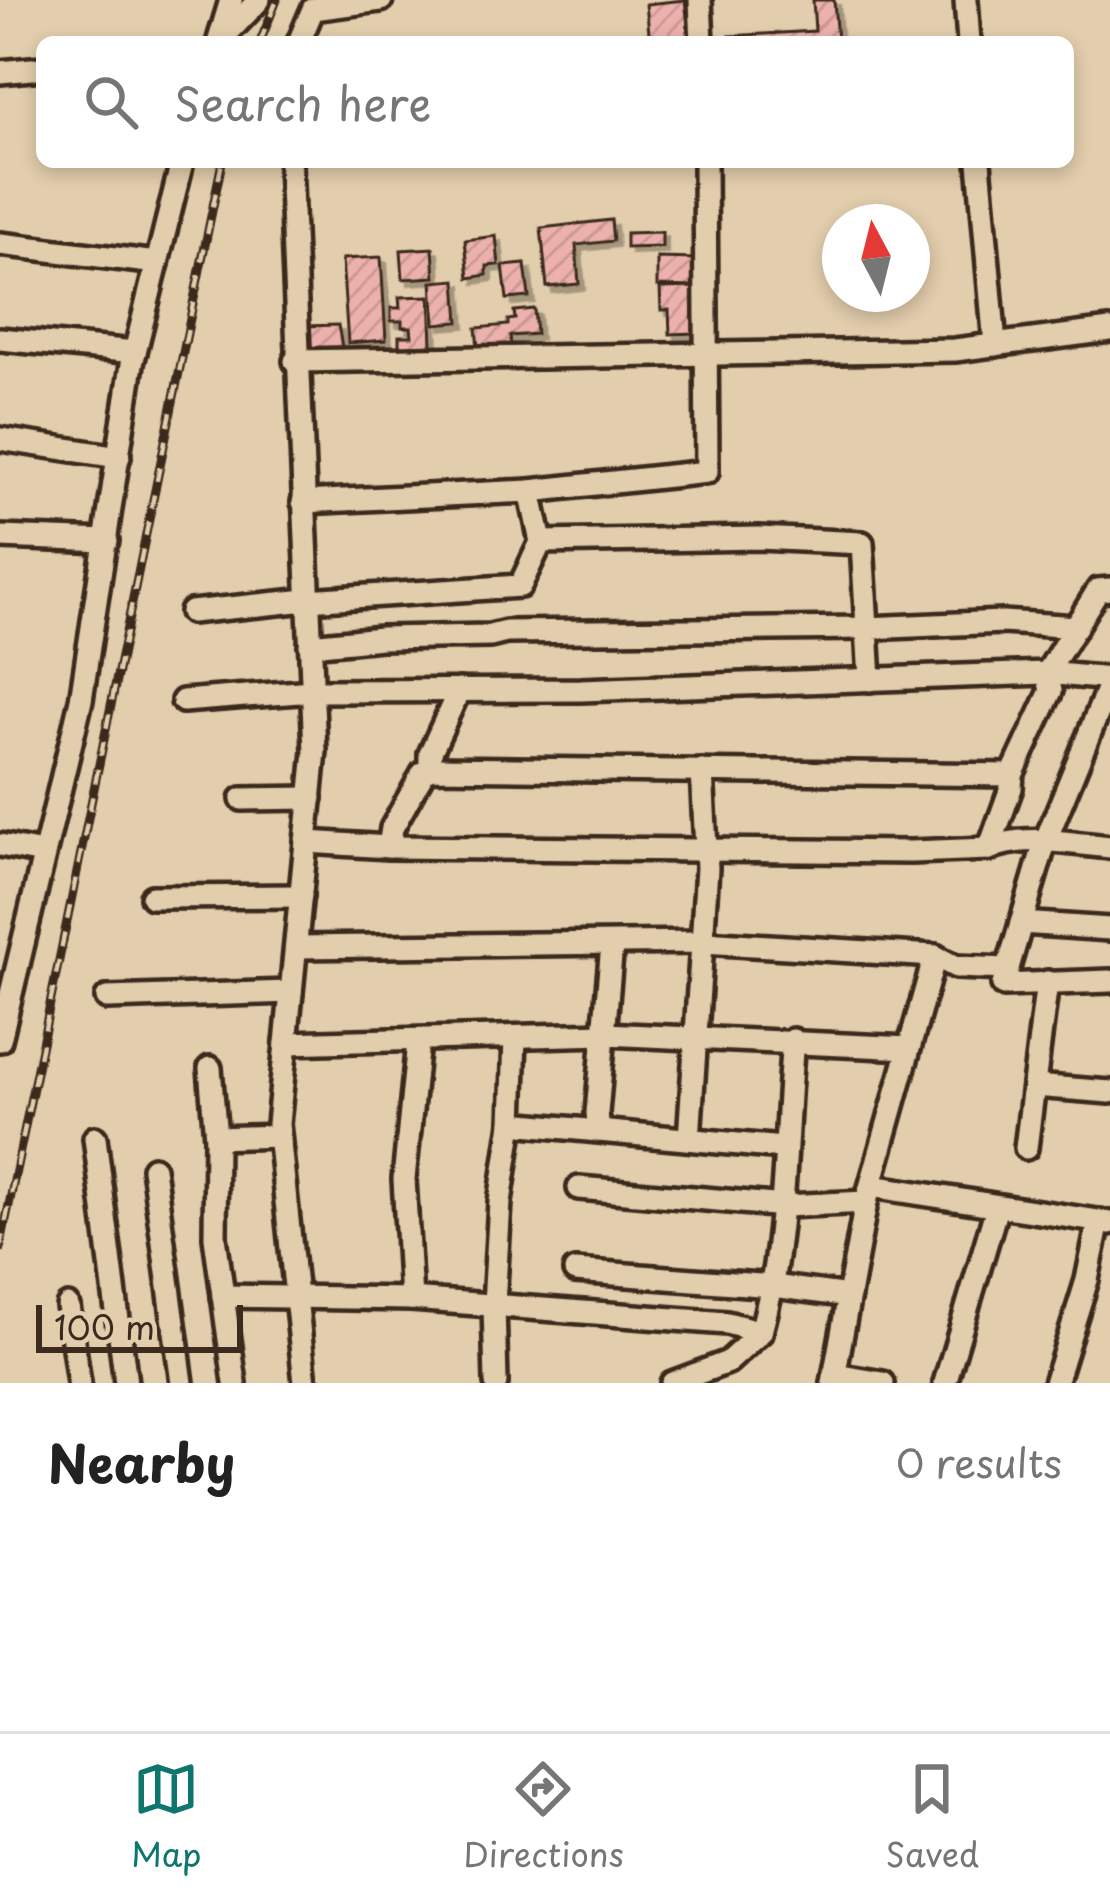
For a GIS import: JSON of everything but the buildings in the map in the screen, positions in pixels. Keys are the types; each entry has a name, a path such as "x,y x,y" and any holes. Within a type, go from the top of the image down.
{"street":[{"path":"221,36 230,0"},
{"path":"225,36 259,0"},
{"path":"302,36 313,9 381,0"},
{"path":"700,0 702,36"},
{"path":"966,0 969,36"},
{"path":"0,72 36,69"},
{"path":"0,1040 81,700 135,352 181,168"},
{"path":"290,168 315,751 279,1136 305,1383"},
{"path":"303,502 530,491 705,473 705,168"},
{"path":"979,168 994,345"},
{"path":"0,244 157,263"},
{"path":"296,362 955,350 1110,330"},
{"path":"0,339 135,352"},
{"path":"0,439 119,457"},
{"path":"191,612 520,586 541,542 530,491"},
{"path":"0,536 107,541"},
{"path":"541,542 759,538 862,543 870,680"},
{"path":"989,850 1012,788 1012,775 1051,691 1047,674 1098,590 1110,590"},
{"path":"310,645 506,632 1003,622 1076,627"},
{"path":"184,701 312,691 1047,674 1110,681 1045,842 1004,985 1110,981"},
{"path":"430,768 430,754 459,690"},
{"path":"389,847 392,828 430,768 1012,775"},
{"path":"689,1138 703,942 702,771"},
{"path":"242,799 310,799"},
{"path":"306,842 705,850 989,850 998,845 1045,842 1110,847"},
{"path":"0,844 43,853"},
{"path":"152,897 301,896"},
{"path":"1021,923 1110,929"},
{"path":"296,947 703,942 935,956 956,967 1008,969"},
{"path":"599,1131 611,944"},
{"path":"883,1383 834,1379 868,1194 935,956"},
{"path":"1026,1148 1047,982"},
{"path":"107,998 291,992"},
{"path":"286,1043 605,1034 909,1048"},
{"path":"496,1383 494,1304 500,1202 512,1123 514,1037"},
{"path":"672,1383 728,1362 760,1333 773,1286 784,1206 783,1148 793,1040"},
{"path":"411,1299 404,1179 418,1042"},
{"path":"210,1067 216,1138 215,1238 235,1383"},
{"path":"1034,1086 1110,1092"},
{"path":"512,1123 783,1148"},
{"path":"216,1138 279,1136"},
{"path":"94,1138 126,1383"},
{"path":"153,1168 182,1383"},
{"path":"579,1188 784,1206 868,1194 1104,1222 1055,1383"},
{"path":"945,1383 997,1207"},
{"path":"575,1271 849,1296"},
{"path":"223,1297 494,1304 727,1323 760,1333"},
{"path":"68,1306 79,1383"}],"railway":[{"path":"262,36 277,0"},
{"path":"0,1249 221,168"}]}
